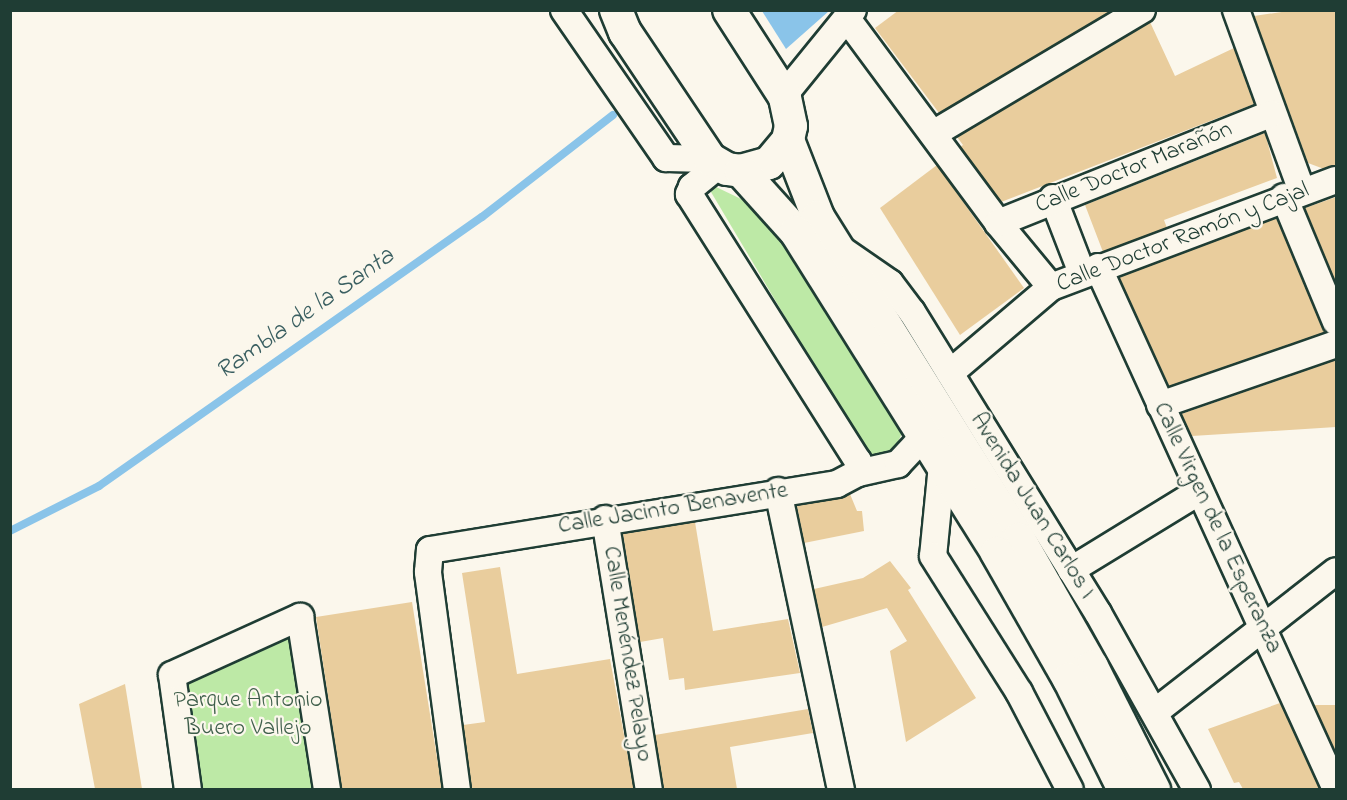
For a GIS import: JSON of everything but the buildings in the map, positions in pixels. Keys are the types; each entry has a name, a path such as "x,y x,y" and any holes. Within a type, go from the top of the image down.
{"main road":[{"path":"729,10 784,95 790,111 788,140 818,217 1019,540 1092,667 1154,789"},
{"path":"620,21 724,165 796,232 942,465 1069,679 1124,789"},
{"path":"724,165 769,163 788,140"}],"street":[{"path":"933,134 1142,10"},
{"path":"1236,10 1271,114 1293,194 1336,322"},
{"path":"784,95 805,65 850,15 998,223 1051,287"},
{"path":"578,21 620,21"},
{"path":"578,21 666,158 724,165"},
{"name":"Calle Doctor Marañón","path":"998,223 1053,198 1271,114"},
{"path":"724,165 692,187 690,194 858,461 858,473"},
{"name":"Calle Doctor Ramón y Cajal","path":"950,373 1051,287 1090,270 1336,180"},
{"name":"Calle Virgen de la Esperanza","path":"1053,198 1160,405 1336,789"},
{"name":"Avenida Juan Carlos I","path":"837,247 890,283 950,373 1071,570 1155,712 1197,789"},
{"path":"1160,405 1336,344"},
{"name":"Calle Jacinto Benavente","path":"458,789 428,572 430,550 605,519 778,491 837,484 858,473 898,464 924,436"},
{"path":"942,465 933,556 1018,692 1070,789"},
{"path":"778,491 840,789"},
{"path":"1071,570 1200,491"},
{"name":"Calle Menéndez Pelayo","path":"605,519 649,789"},
{"path":"1155,712 1336,571"},
{"path":"188,789 172,675 300,617 327,789"}],"green space":[{"path":"714,186 762,209 783,235 903,431 892,455 872,463 708,187"},
{"name":"Parque Antonio Buero Vallejo","path":"296,624 322,789 198,789 179,676"}],"water":[{"path":"762,11 829,11 786,49"}],"waterway":[{"name":"Rambla de la Santa","path":"10,531 99,486 482,217 613,115"}]}
